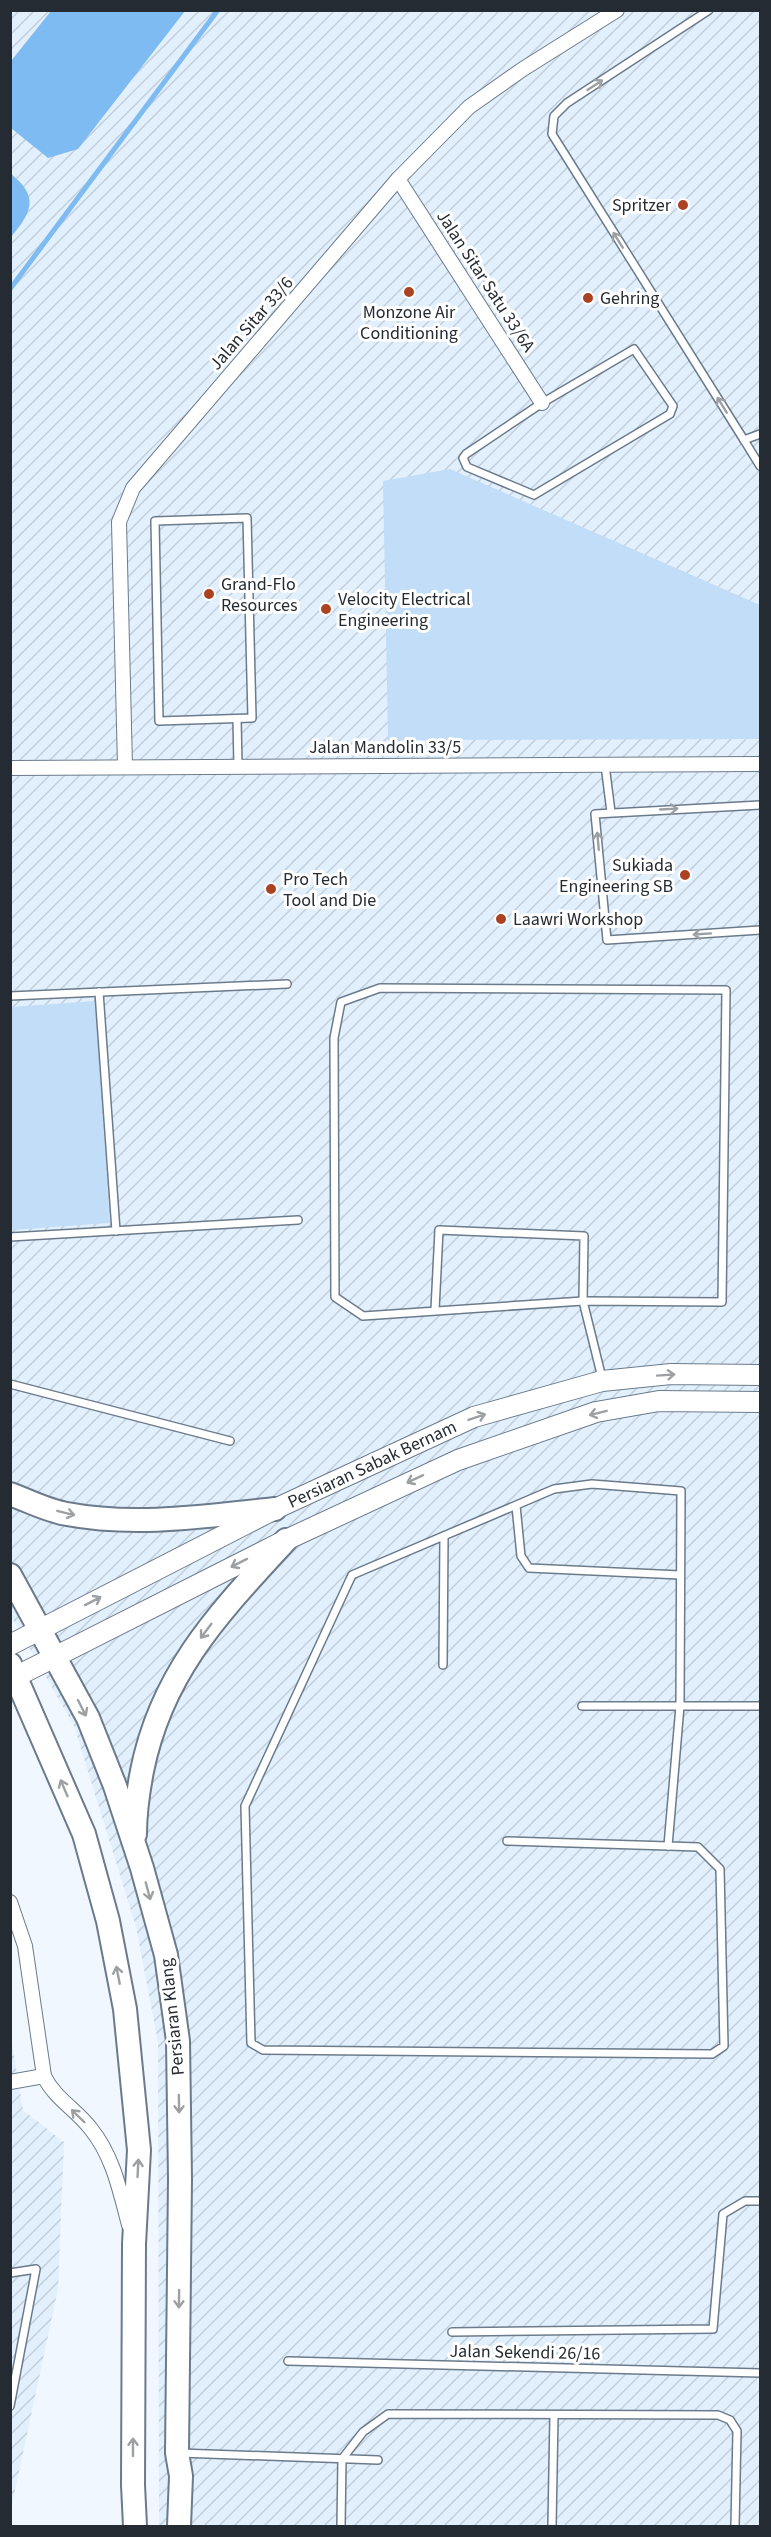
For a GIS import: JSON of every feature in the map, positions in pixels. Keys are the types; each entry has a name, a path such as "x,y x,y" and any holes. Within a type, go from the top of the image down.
{"main road":[{"path":"10,1494 65,1514 110,1521 191,1517 275,1509"},
{"path":"136,1850 137,1806 147,1750 156,1719 172,1682 219,1614 286,1540"},
{"name":"Persiaran Klang","path":"10,1575 41,1628 88,1718 115,1786 166,1955 178,2041 180,2179 177,2453 182,2476 179,2526"},
{"path":"14,1670 84,1834 108,1921 125,2008 139,2151 134,2244 133,2485 135,2526"},
{"path":"182,2476 185,2526"},
{"path":"125,2526 133,2485"}],"street":[{"name":"Jalan Sitar 33/6","path":"125,766 119,522 133,488 398,179 469,107 523,69 617,10"},
{"name":"Jalan Sitar Satu 33/6A","path":"398,179 542,403"},
{"name":"Jalan Mandolin 33/5","path":"10,768 760,764"},
{"name":"Persiaran Sabak Bernam","path":"10,1645 275,1509 474,1417 602,1381 671,1374 760,1375"},
{"name":"Persiaran Sabak Bernam","path":"14,1670 56,1656 286,1540 458,1460 596,1412 659,1401 760,1402"},
{"path":"10,1902 25,1946 44,2076 49,2087 91,2128 109,2154 134,2244"},
{"path":"10,2082 44,2076"}],"lane":[{"path":"706,11 567,103 554,116 552,134 760,466"},
{"path":"634,349 673,406 670,414 534,495 467,467 463,458 466,454 542,403 634,349"},
{"path":"744,440 760,434"},
{"path":"247,518 252,718 237,719 159,721 155,521 247,518"},
{"path":"237,719 238,766"},
{"path":"605,765 611,812"},
{"path":"760,805 595,814 607,940 760,930"},
{"path":"10,996 287,984"},
{"path":"380,988 726,990 722,1302 583,1301 363,1316 335,1297 334,1038 341,1002 380,988"},
{"path":"99,992 116,1231"},
{"path":"10,1237 298,1220"},
{"path":"435,1310 439,1230 584,1236 583,1301 602,1381"},
{"path":"10,1384 231,1441"},
{"path":"507,1841 698,1847 720,1869 724,2046 712,2054 263,2050 251,2043 245,1806 352,1575 554,1489 592,1484 681,1491 680,1706 668,1846"},
{"path":"516,1506 521,1556 529,1568 680,1575"},
{"path":"443,1665 444,1536"},
{"path":"582,1706 760,1706"},
{"path":"452,2332 713,2329 723,2214 745,2201 760,2201"},
{"path":"10,2273 36,2269 10,2406"},
{"name":"Jalan Sekendi 26/16","path":"288,2361 760,2373"},
{"path":"341,2526 342,2458 363,2432 388,2414 718,2415 730,2420 737,2432 735,2526"},
{"path":"552,2526 554,2415"},
{"path":"177,2453 378,2460"}],"shaded area":[{"path":"10,11 760,11 760,2526 159,2526 158,2042 136,1927 74,1726 11,1616"},
{"path":"450,469 760,605 760,739 388,740 383,481"},
{"path":"95,1001 110,1223 11,1230 11,1007"},
{"path":"10,2031 23,2110 64,2142 58,2289 11,2509"}],"water":[{"path":"51,11 185,11 78,149 48,158 11,128 11,61"},
{"path":"11,174 26,190 29,205 24,220 11,237"}],"waterway":[{"path":"10,289 218,10"}],"place":[{"name":"Spritzer","path":"683,205"},
{"name":"Monzone Air Conditioning","path":"409,292"},
{"name":"Gehring","path":"588,298"},
{"name":"Grand-Flo Resources","path":"209,594"},
{"name":"Velocity Electrical Engineering","path":"326,609"},
{"name":"Sukiada Engineering SB","path":"685,875"},
{"name":"Pro Tech Tool and Die","path":"271,889"},
{"name":"Laawri Workshop","path":"501,919"}]}
